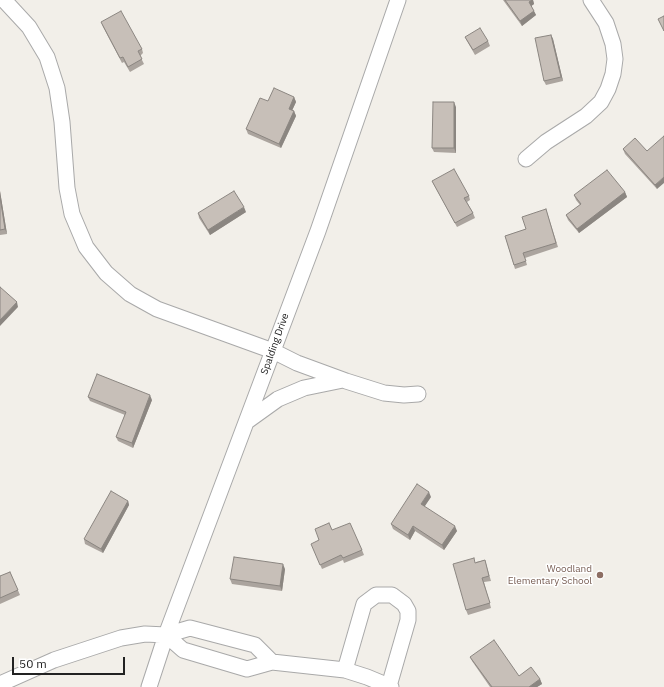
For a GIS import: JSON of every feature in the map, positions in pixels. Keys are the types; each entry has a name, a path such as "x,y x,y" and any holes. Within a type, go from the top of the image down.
{"street":[{"path":"4,0 29,26 47,57 57,88 62,122 67,188 72,214 86,246 106,273 130,294 156,309 273,351 297,363 343,380 384,393 404,395 418,394"},
{"name":"Spalding Drive","path":"149,687 166,635 318,231 398,0"},
{"path":"526,159 546,142 586,116 600,102 608,89 613,74 615,59 613,44 606,23 591,0"},
{"path":"246,422 278,399 304,388 343,380"},
{"path":"166,635 183,650 247,669 272,662 345,670 367,676 390,686 408,620 408,611 404,604 392,595 376,595 364,604 345,670"},
{"path":"0,684 54,660 121,638 145,634 166,635 190,628 255,645 272,662"}],"building":[{"path":"505,0 532,0 529,2 534,11 520,21"},
{"path":"121,11 142,49 138,51 142,59 128,67 123,57 120,58 101,22"},
{"path":"664,16 664,31 658,19"},
{"path":"480,28 488,41 473,50 465,37"},
{"path":"551,35 561,77 544,81 535,38"},
{"path":"274,88 294,97 289,109 294,111 279,144 246,129 260,98 268,101"},
{"path":"433,102 454,102 454,148 432,148"},
{"path":"664,136 664,177 655,185 623,149 635,138 647,151"},
{"path":"454,169 469,196 464,198 473,213 455,223 432,181"},
{"path":"607,170 625,192 577,229 566,215 581,204 574,195"},
{"path":"234,191 244,207 208,230 198,213"},
{"path":"0,197 5,229 0,230"},
{"path":"546,209 556,243 523,253 526,261 514,265 505,236 526,229 522,217"},
{"path":"0,287 17,302 0,320"},
{"path":"97,374 150,395 132,443 116,437 126,412 88,397"},
{"path":"417,484 429,492 421,504 455,526 442,545 413,526 408,535 391,524"},
{"path":"111,491 128,501 101,549 84,539"},
{"path":"329,523 332,530 350,523 362,550 343,558 341,555 320,565 311,544 319,540 315,529"},
{"path":"234,557 283,564 280,586 230,579"},
{"path":"474,558 475,563 485,560 489,576 482,578 490,603 466,610 453,564"},
{"path":"10,572 18,590 0,598 0,576"},
{"path":"494,640 519,676 531,667 540,679 529,687 492,687 470,657"}],"place":[{"name":"Woodland Elementary School","path":"600,575"}]}
